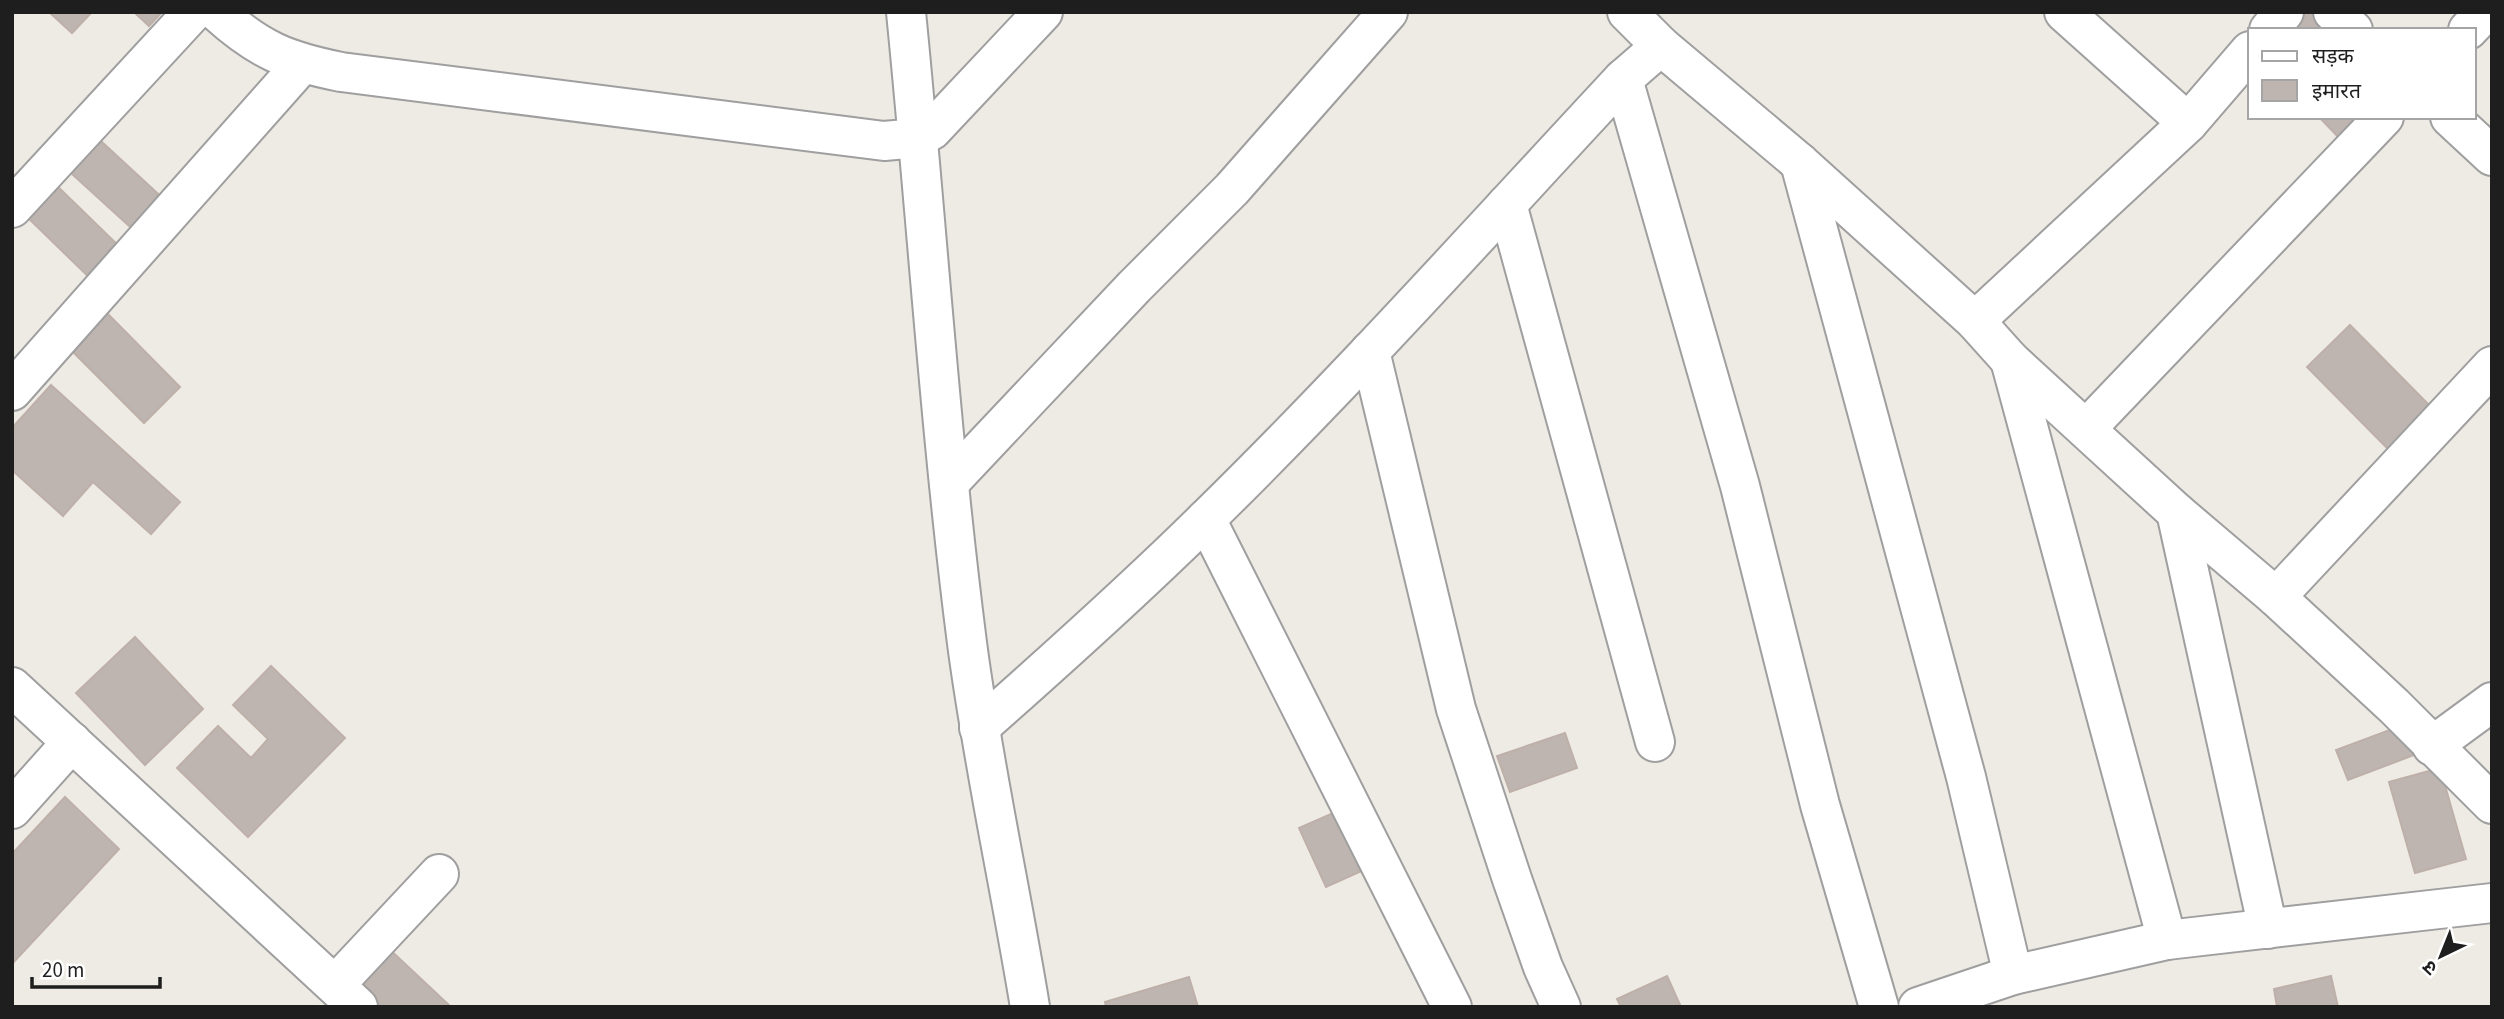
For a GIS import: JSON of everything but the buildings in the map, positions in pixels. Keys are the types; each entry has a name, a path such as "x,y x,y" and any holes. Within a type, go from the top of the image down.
{"street":[{"path":"12,208 192,12"},
{"path":"217,12 273,54 302,64 341,72 884,141 918,138 932,130 1043,12"},
{"path":"906,12 949,483 979,728 1030,1007"},
{"path":"949,483 1134,287 1232,189 1388,12"},
{"path":"1627,12 1661,46 1800,163 1975,321 2010,360 2176,512 2276,597 2490,798"},
{"path":"2064,12 2188,123"},
{"path":"2271,28 2284,12"},
{"path":"2333,12 2351,28"},
{"path":"2470,28 2485,12"},
{"path":"979,728 1096,624 1206,519 1370,351 1623,79 1661,46"},
{"path":"1975,321 2188,123 2248,53"},
{"path":"12,391 302,64"},
{"path":"1623,79 1740,486 1820,805 1879,1007"},
{"path":"2086,429 2382,119"},
{"path":"2452,119 2492,156"},
{"path":"1800,163 1966,777 2013,975"},
{"path":"1507,204 1655,742"},
{"path":"1370,351 1456,709 1543,967 1561,1007"},
{"path":"2010,360 2167,940"},
{"path":"2276,597 2492,366"},
{"path":"2176,512 2268,929"},
{"path":"1206,519 1452,1007"},
{"path":"12,687 346,996 439,874"},
{"path":"2432,746 2492,702"},
{"path":"12,808 72,742"},
{"path":"1942,1003 2013,975 2167,940 2492,903"}]}
